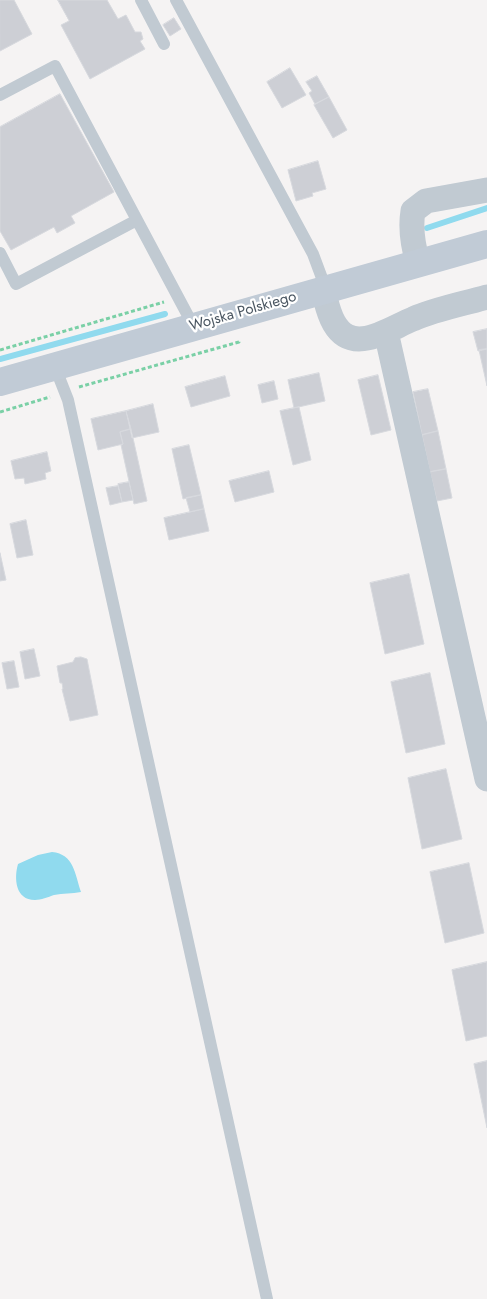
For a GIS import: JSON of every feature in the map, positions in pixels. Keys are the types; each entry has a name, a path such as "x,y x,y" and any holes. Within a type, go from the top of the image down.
{"main road":[{"name":"Wojska Polskiego","path":"0,382 487,244"}],"street":[{"path":"418,263 411,224 413,211 426,201 487,190"},
{"path":"324,289 334,324 349,337 359,339 386,332 414,318 487,297"},
{"path":"386,332 487,779"}],"lane":[{"path":"141,0 164,44"},
{"path":"176,0 313,254 324,289"},
{"path":"0,95 55,66 194,327"},
{"path":"0,253 16,284 137,220"},
{"path":"55,367 68,400 267,1299"}],"path":[{"path":"0,350 179,298"}],"water":[{"path":"52,852 65,857 73,866 81,892 57,894 37,900 28,899 20,892 16,882 18,864 38,855"}],"building":[{"path":"0,0 14,0 32,34 0,51"},
{"path":"58,0 107,0 118,19 126,15 135,32 141,32 143,39 140,41 145,49 90,79 61,25 69,21"},
{"path":"174,18 181,29 170,36 163,25"},
{"path":"290,68 306,95 282,108 267,82"},
{"path":"317,76 329,97 315,104 309,93 312,91 306,82"},
{"path":"60,94 114,192 71,216 75,223 57,233 54,227 11,250 0,231 0,127"},
{"path":"329,97 347,130 333,138 314,105"},
{"path":"318,161 326,189 312,193 313,196 296,201 288,170"},
{"path":"487,329 487,349 478,351 473,332"},
{"path":"487,349 487,386 479,350"},
{"path":"319,373 325,401 294,408 288,380"},
{"path":"378,375 391,430 371,435 358,380"},
{"path":"225,376 230,396 191,407 185,387"},
{"path":"274,381 278,399 262,403 258,385"},
{"path":"428,389 438,431 422,435 413,392"},
{"path":"153,404 159,432 132,438 126,411"},
{"path":"299,407 311,460 293,465 280,411"},
{"path":"126,411 131,429 120,432 123,444 98,450 91,419"},
{"path":"131,429 147,501 134,504 120,432"},
{"path":"438,431 446,469 430,472 422,435"},
{"path":"189,445 201,495 183,499 172,449"},
{"path":"47,452 51,471 45,473 46,479 25,484 24,478 15,479 11,461"},
{"path":"446,469 452,498 437,501 430,472"},
{"path":"269,471 274,492 235,502 229,481"},
{"path":"129,482 133,500 122,502 118,484"},
{"path":"118,486 122,502 110,505 106,488"},
{"path":"201,495 204,509 190,512 186,498"},
{"path":"204,509 209,531 169,540 164,518"},
{"path":"26,520 33,555 17,558 10,524"},
{"path":"0,553 6,580 0,581"},
{"path":"409,574 424,644 385,654 370,583"},
{"path":"34,649 40,676 25,679 20,652"},
{"path":"75,658 87,659 98,715 70,721 57,666 73,662"},
{"path":"14,661 19,687 7,689 2,663"},
{"path":"430,673 445,744 406,753 391,682"},
{"path":"446,769 462,839 422,849 408,778"},
{"path":"469,863 484,933 445,943 430,872"},
{"path":"487,962 487,1036 466,1041 452,970"},
{"path":"487,1061 487,1128 474,1064"}],"waterway":[{"path":"427,228 487,208"},
{"path":"0,359 165,314"}]}
